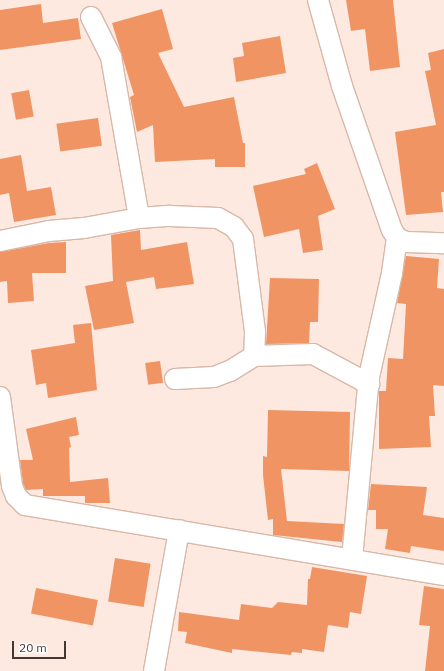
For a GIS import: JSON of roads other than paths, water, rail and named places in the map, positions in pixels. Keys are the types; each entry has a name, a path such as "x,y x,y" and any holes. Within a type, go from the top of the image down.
{"street":[{"path":"318,0 342,86 397,238 392,273 369,384 352,559"},
{"path":"91,17 111,57 139,218"},
{"path":"0,241 139,218 218,218 234,227 243,239 255,332 254,356"},
{"path":"397,238 406,242 444,243"},
{"path":"175,379 214,376 230,371 254,356 313,354 369,384"},
{"path":"0,397 12,486 16,496 25,505 444,575"},
{"path":"154,671 179,530"}]}
